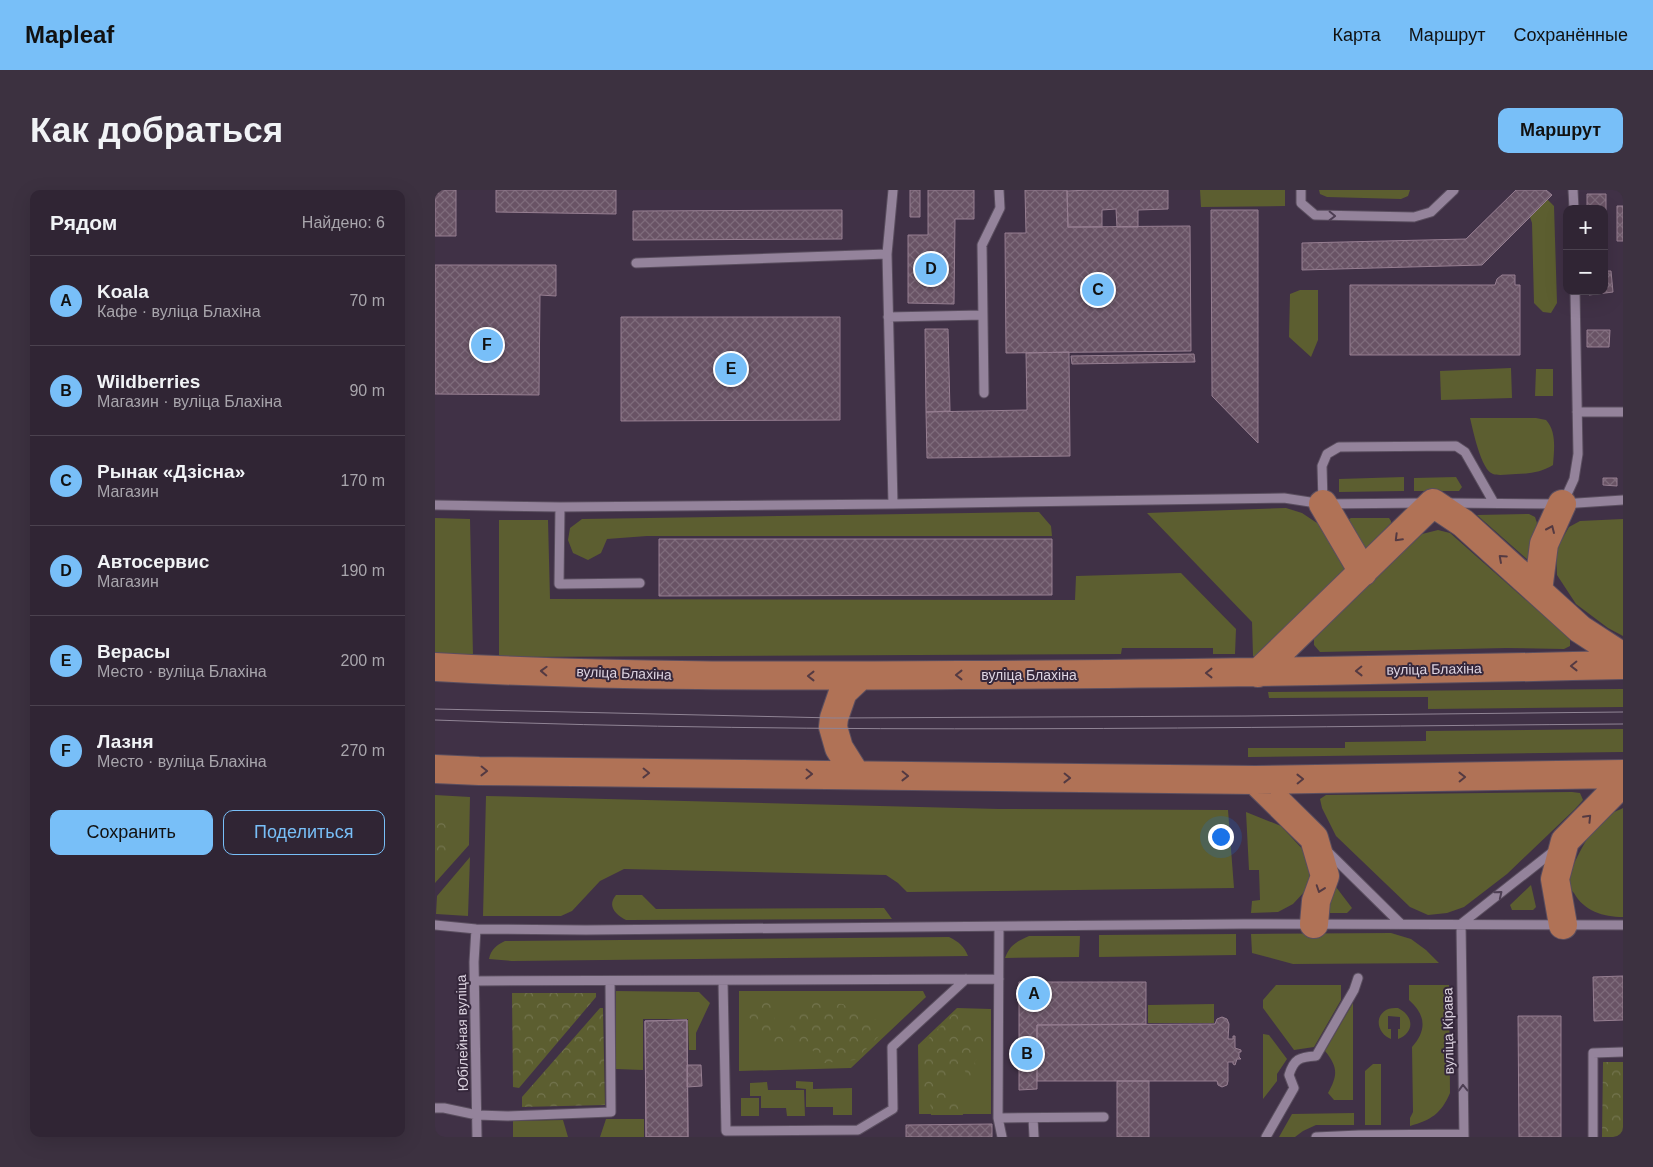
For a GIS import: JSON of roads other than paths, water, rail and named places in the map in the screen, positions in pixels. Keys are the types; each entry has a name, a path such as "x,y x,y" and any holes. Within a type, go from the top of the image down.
{"main road":[{"path":"1258,673 1433,503 1463,523 1580,629 1623,657"},
{"path":"1323,504 1363,572"},
{"path":"1538,590 1544,544 1562,504"},
{"name":"вуліца Блахіна","path":"435,667 481,670 747,677 1258,673 1623,665"},
{"path":"856,775 839,748 833,727 833,718 843,692 860,676"},
{"path":"435,769 1255,780 1623,774"},
{"path":"1255,780 1315,838 1325,876 1315,902 1314,924"},
{"path":"1563,925 1555,879 1565,841 1623,782"}],"street":[{"path":"893,190 887,254 893,504"},
{"path":"984,393 982,245 1000,208 999,190"},
{"path":"1301,190 1301,203 1315,215 1414,217 1431,212 1454,190"},
{"path":"1573,190 1574,205"},
{"path":"636,263 887,254"},
{"path":"1562,504 1574,479 1578,454 1575,295"},
{"path":"888,317 983,315"},
{"path":"1577,412 1623,412"},
{"path":"1323,504 1322,466 1327,454 1339,447 1456,446 1465,452 1494,503"},
{"path":"435,505 559,507 1284,498 1323,504 1562,504 1623,500"},
{"path":"559,507 559,584 640,583"},
{"path":"1315,838 1401,924"},
{"path":"1461,924 1565,841"},
{"path":"435,926 476,929 586,930 1314,924 1623,925"},
{"name":"вуліца Кірава","path":"1461,924 1464,1135"},
{"path":"999,927 998,1118 1002,1137"},
{"name":"Юбілейная вуліца","path":"476,929 477,1137"},
{"path":"1266,1137 1294,1088 1289,1075 1293,1063 1303,1056 1316,1056 1354,990 1358,978"},
{"path":"723,981 726,1131 858,1130 893,1109 892,1047 966,979"},
{"path":"475,981 999,979"},
{"path":"435,1108 477,1115 507,1116 611,1112 610,981"},
{"path":"1593,1137 1593,1053 1623,1052"},
{"path":"998,1118 1104,1118"},
{"path":"1033,1118 1033,1137"},
{"path":"1315,1137 1464,1135"}],"tram line":[{"path":"435,709 834,718 1623,712"},
{"path":"435,720 583,725 881,729 1623,724"}],"place":[{"name":"Автосервис","path":"931,269"},
{"name":"Рынак «Дзісна»","path":"1098,290"},
{"name":"Лазня","path":"487,345"},
{"name":"Верасы","path":"731,369"},
{"name":"Koala","path":"1034,994"},
{"name":"Wildberries","path":"1027,1054"}]}
